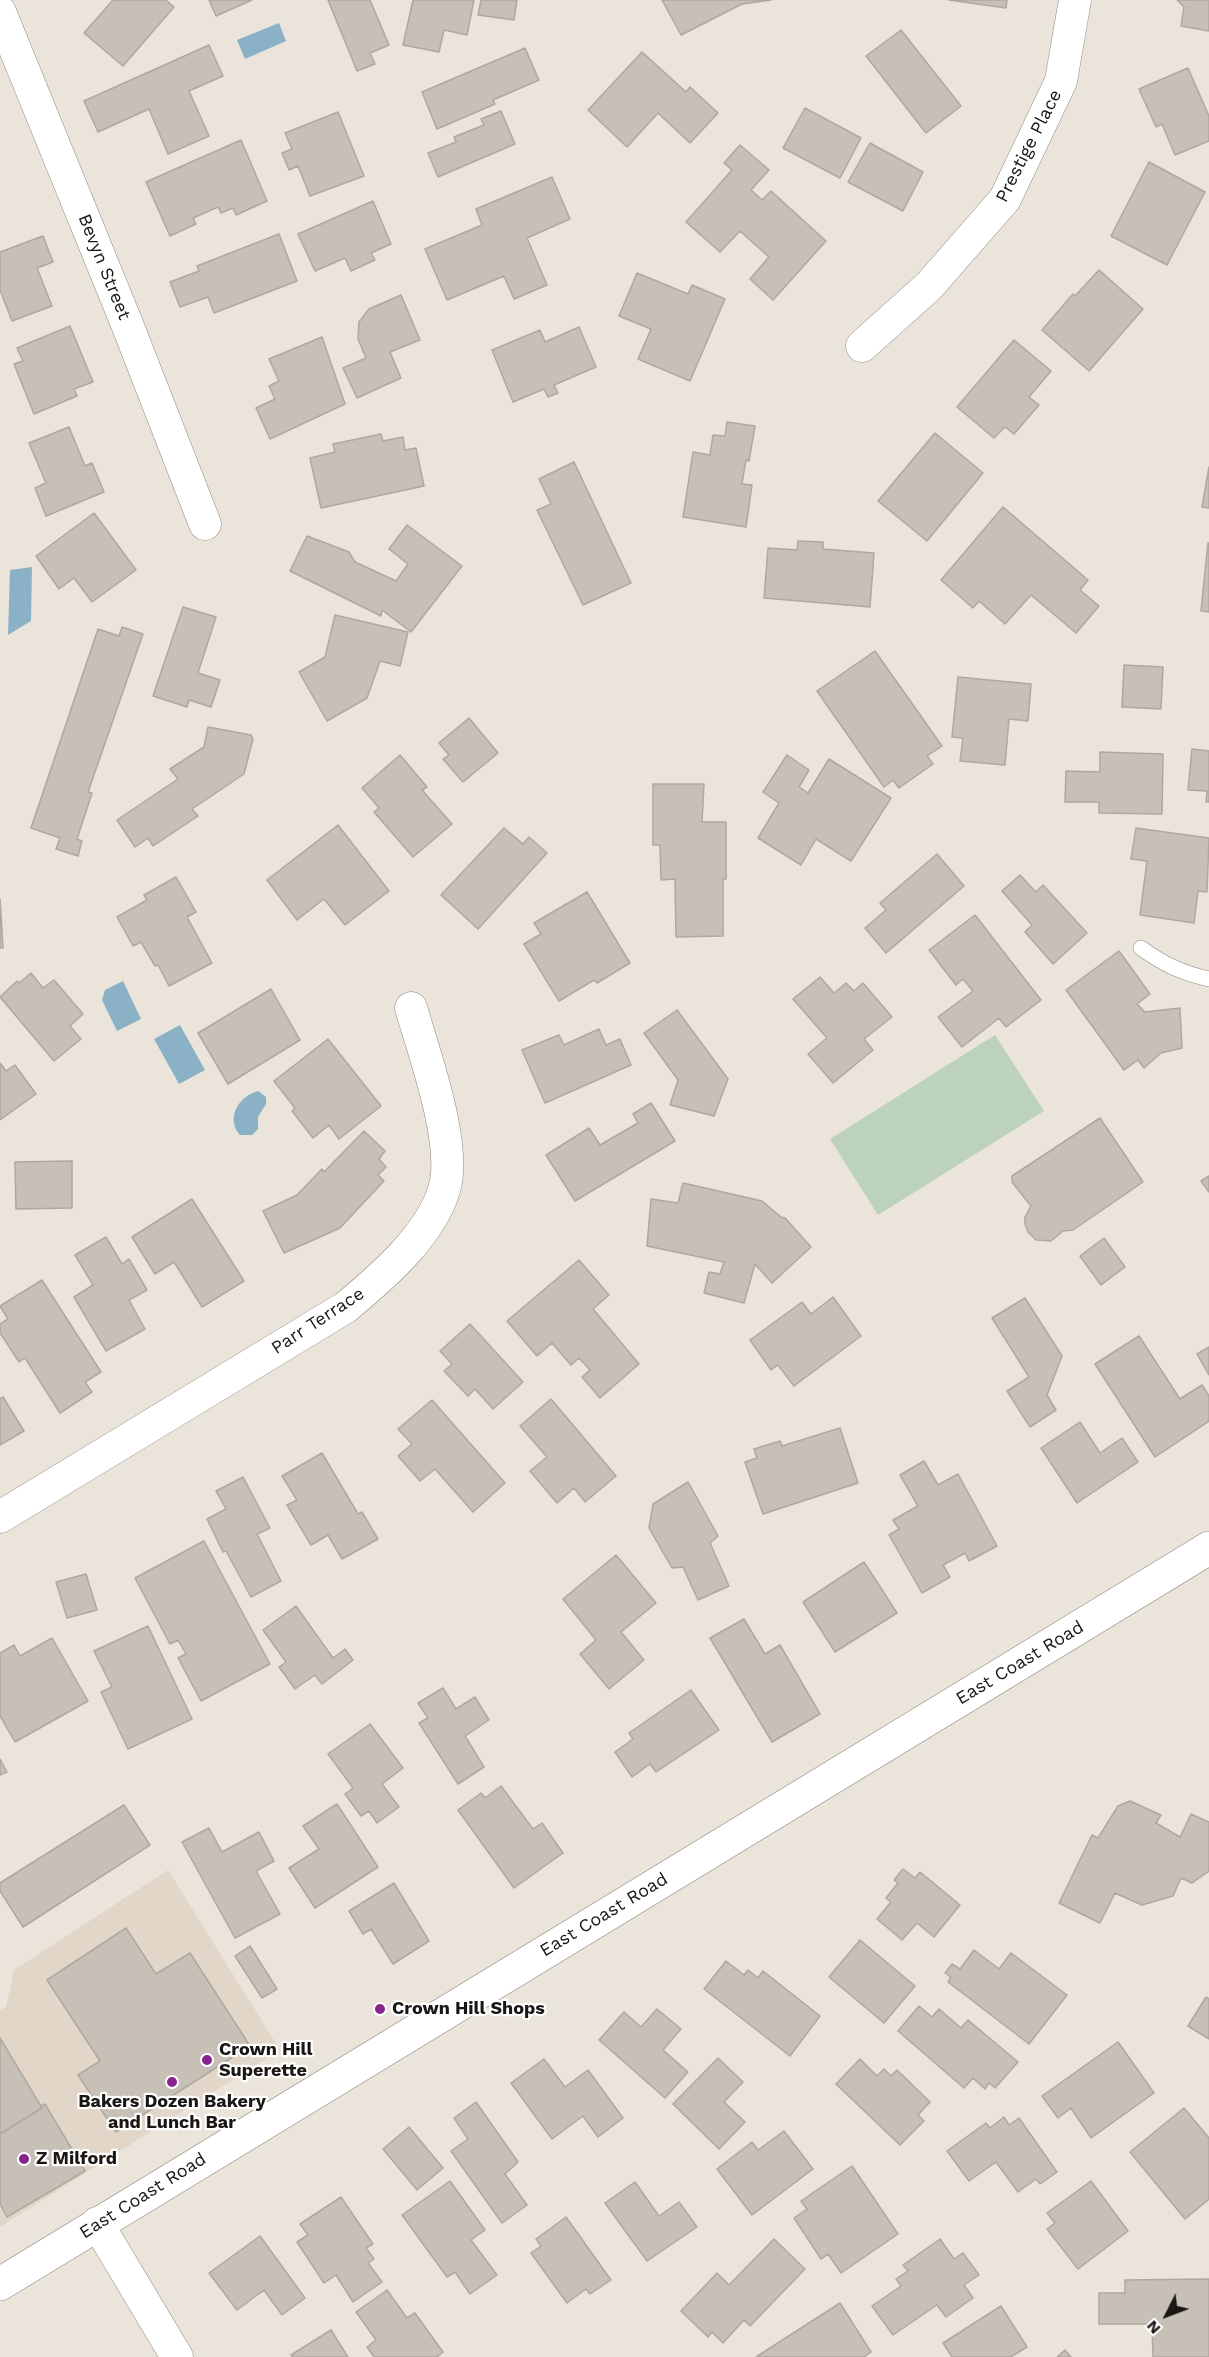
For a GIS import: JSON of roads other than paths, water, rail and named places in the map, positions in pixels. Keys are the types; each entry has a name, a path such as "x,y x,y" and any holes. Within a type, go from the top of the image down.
{"main road":[{"name":"East Coast Road","path":"0,2284 1209,1548"}],"street":[{"name":"Prestige Place","path":"862,346 929,286 1005,199 1061,81 1075,0"},
{"name":"Bevyn Street","path":"0,12 127,324 205,524"},
{"name":"Parr Terrace","path":"0,1517 346,1307 377,1281 432,1219 445,1188 448,1153 442,1122 411,1008"},
{"path":"98,2223 177,2357"}],"lane":[{"path":"1141,948 1164,964 1187,974 1209,979"}],"water":[{"path":"279,23 286,41 245,59 237,40"},
{"path":"32,567 31,621 8,635 10,570"},
{"path":"123,981 141,1019 117,1031 102,1000 105,990"},
{"path":"180,1025 205,1070 179,1084 154,1039"},
{"path":"258,1091 266,1097 266,1104 258,1117 258,1129 252,1135 240,1135 234,1122 236,1108 245,1098"}],"place":[{"name":"Crown Hill Shops","path":"380,2009"},
{"name":"Crown Hill Superette","path":"207,2060"},
{"name":"Bakers Dozen Bakery and Lunch Bar","path":"172,2082"},
{"name":"Z Milford","path":"24,2159"}]}
